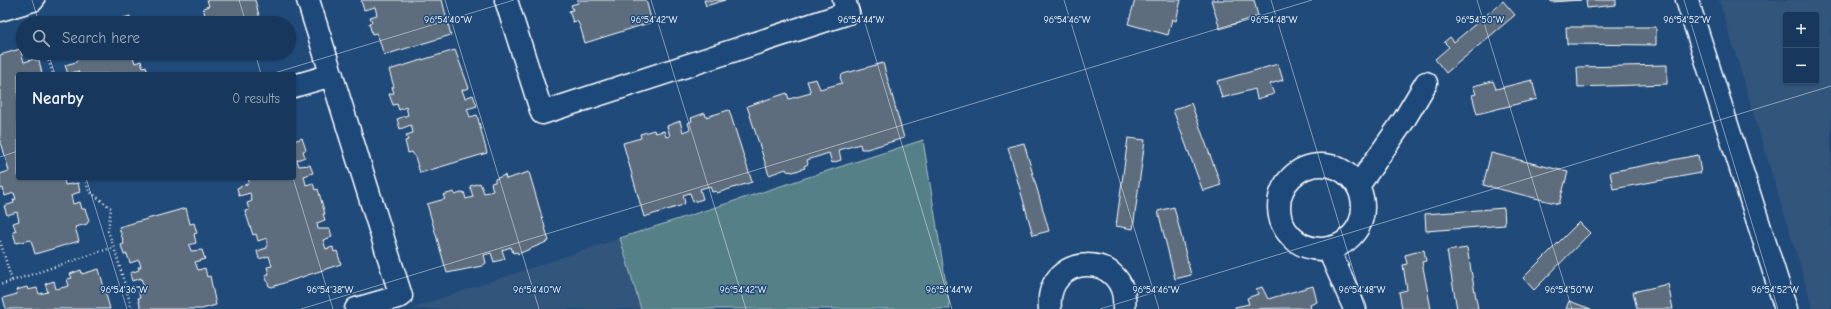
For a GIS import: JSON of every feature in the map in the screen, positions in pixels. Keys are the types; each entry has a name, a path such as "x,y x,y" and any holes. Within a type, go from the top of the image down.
{"lane":[{"path":"0,10 33,0"},
{"path":"308,0 401,296 356,309"},
{"path":"506,0 542,113 848,13 844,0"},
{"path":"1687,0 1786,309"},
{"path":"296,85 332,75"},
{"path":"1358,186 1404,120 1426,83"},
{"path":"1315,165 1329,165 1342,170 1352,178 1358,186 1363,203 1362,217 1357,229 1348,239 1336,247 1322,249 1308,247 1296,240 1286,230 1280,218 1279,204 1282,190 1290,178 1301,170 1315,165"},
{"path":"1328,248 1355,309"},
{"path":"1050,309 1050,295 1054,284 1061,274 1071,267 1083,264 1095,265 1106,269 1116,277 1123,293 1124,309"}],"path":[{"path":"48,60 52,72"},
{"path":"86,180 89,191 110,208 108,232 114,247 132,309"},
{"path":"0,241 12,281"},
{"path":"0,285 114,247"}],"shaded area":[{"path":"1719,0 1831,0 1831,309 1813,309"},
{"path":"620,238 641,309 411,309 441,298"}],"green space":[{"path":"923,140 950,309 641,309 620,238"}],"building":[{"path":"207,0 255,0 259,16 205,16 203,8 209,6"},
{"path":"442,0 451,35 384,55 379,39 376,33 372,34 369,23 372,22 370,17 377,15 375,7 364,10 361,1"},
{"path":"577,0 646,0 652,22 585,43 580,26 577,21 573,22 569,11 573,10 571,5 578,3"},
{"path":"704,0 725,0 706,6"},
{"path":"1135,0 1181,0 1176,21 1172,19 1168,35 1128,24"},
{"path":"1211,0 1254,0 1258,16 1220,29"},
{"path":"1551,0 1581,0 1551,2"},
{"path":"1586,0 1616,0 1616,5 1587,8"},
{"path":"1503,1 1515,15 1446,73 1435,59 1449,47 1444,42 1450,37 1454,42"},
{"path":"1566,27 1656,27 1656,45 1567,44"},
{"path":"16,50 16,60 23,60 24,62 39,60 42,72 16,72 16,180 64,180 65,185 78,183 80,192 71,195 73,204 80,202 82,209 85,209 89,220 87,224 75,227 79,241 35,254 31,240 16,243 13,232 16,231 13,223 19,221 17,212 7,215 4,206 14,203 13,200 16,199 14,193 5,196 3,188 0,189 0,174 9,171 2,145 0,145 0,55"},
{"path":"455,50 469,88 462,90 465,98 473,95 477,106 467,109 470,117 477,115 487,153 420,173 412,152 408,153 405,141 408,140 406,135 413,133 411,125 400,129 397,119 408,115 406,107 399,110 397,104 393,105 389,94 394,93 392,87 394,87 389,70"},
{"path":"77,60 134,60 135,63 141,61 143,67 146,66 148,72 67,72 65,65 76,62"},
{"path":"883,63 904,138 867,149 861,149 860,144 839,150 841,160 832,163 829,153 807,160 808,164 804,166 805,168 793,172 787,171 786,169 769,175 747,106 787,93 789,99 811,93 807,81 816,79 820,89 842,83 840,77 843,74"},
{"path":"1278,64 1283,80 1270,84 1274,94 1257,99 1255,89 1222,98 1217,81"},
{"path":"1667,65 1667,84 1578,87 1577,67"},
{"path":"1532,80 1537,99 1477,114 1472,95 1476,94 1473,86 1493,81 1496,89"},
{"path":"1191,103 1221,185 1203,191 1173,110"},
{"path":"729,110 752,182 717,193 716,191 712,192 710,186 700,189 703,199 693,202 690,193 683,195 685,203 680,206 644,217 623,143 641,138 640,134 654,130 655,133 664,131 666,137 670,136 667,126 680,121 683,132 690,129 688,123 692,121 691,118 705,113 706,117"},
{"path":"302,138 306,150 303,151 305,157 297,160 299,166 310,165 313,173 304,176 306,185 313,183 315,190 318,189 325,214 323,214 325,220 317,223 318,229 330,229 332,237 323,240 326,249 333,247 334,252 337,251 341,264 272,287 269,286 265,275 269,274 267,267 272,266 269,256 259,259 257,251 267,248 267,238 258,241 256,234 253,235 245,211 249,210 247,203 252,201 250,193 239,196 237,188 247,184 249,180 296,180 296,140"},
{"path":"1128,138 1145,140 1133,229 1116,226"},
{"path":"1024,143 1049,231 1033,235 1008,147"},
{"path":"1491,153 1568,172 1559,204 1483,185"},
{"path":"1698,155 1701,173 1613,189 1610,172"},
{"path":"529,172 549,241 518,254 517,252 513,253 511,247 502,250 505,259 494,262 491,253 484,255 486,263 482,266 447,273 427,204 445,199 443,195 454,192 455,195 464,192 466,199 473,197 470,186 480,183 484,193 493,191 491,183 495,182 495,179 505,175 506,179"},
{"path":"1174,207 1191,275 1175,279 1158,211"},
{"path":"186,208 190,224 194,223 197,233 194,234 196,243 189,245 191,251 202,250 205,259 195,262 198,270 205,268 207,277 210,276 216,305 202,309 141,309 138,298 140,298 138,289 144,287 141,278 132,281 130,273 139,270 138,267 141,267 139,260 130,263 127,254 124,255 121,245 124,244 119,227"},
{"path":"1504,208 1505,225 1426,231 1425,214"},
{"path":"1579,222 1590,233 1534,290 1523,278"},
{"path":"1467,248 1478,309 1457,309 1447,251"},
{"path":"1424,250 1426,261 1422,262 1431,309 1402,309 1399,292 1407,290 1403,265 1407,264 1405,255"},
{"path":"99,269 110,309 6,309 3,298 17,294 16,290 27,287 28,290 37,288 39,294 48,292 45,284 54,281 56,289 69,286 67,279 72,278 70,274 81,270 82,274"},
{"path":"1668,284 1673,309 1637,309 1633,292"},
{"path":"1313,286 1317,302 1310,305 1311,309 1235,309 1235,307 1249,304 1247,298 1258,294 1256,289 1262,287 1268,299"},
{"path":"1569,301 1591,309 1566,309"}]}
